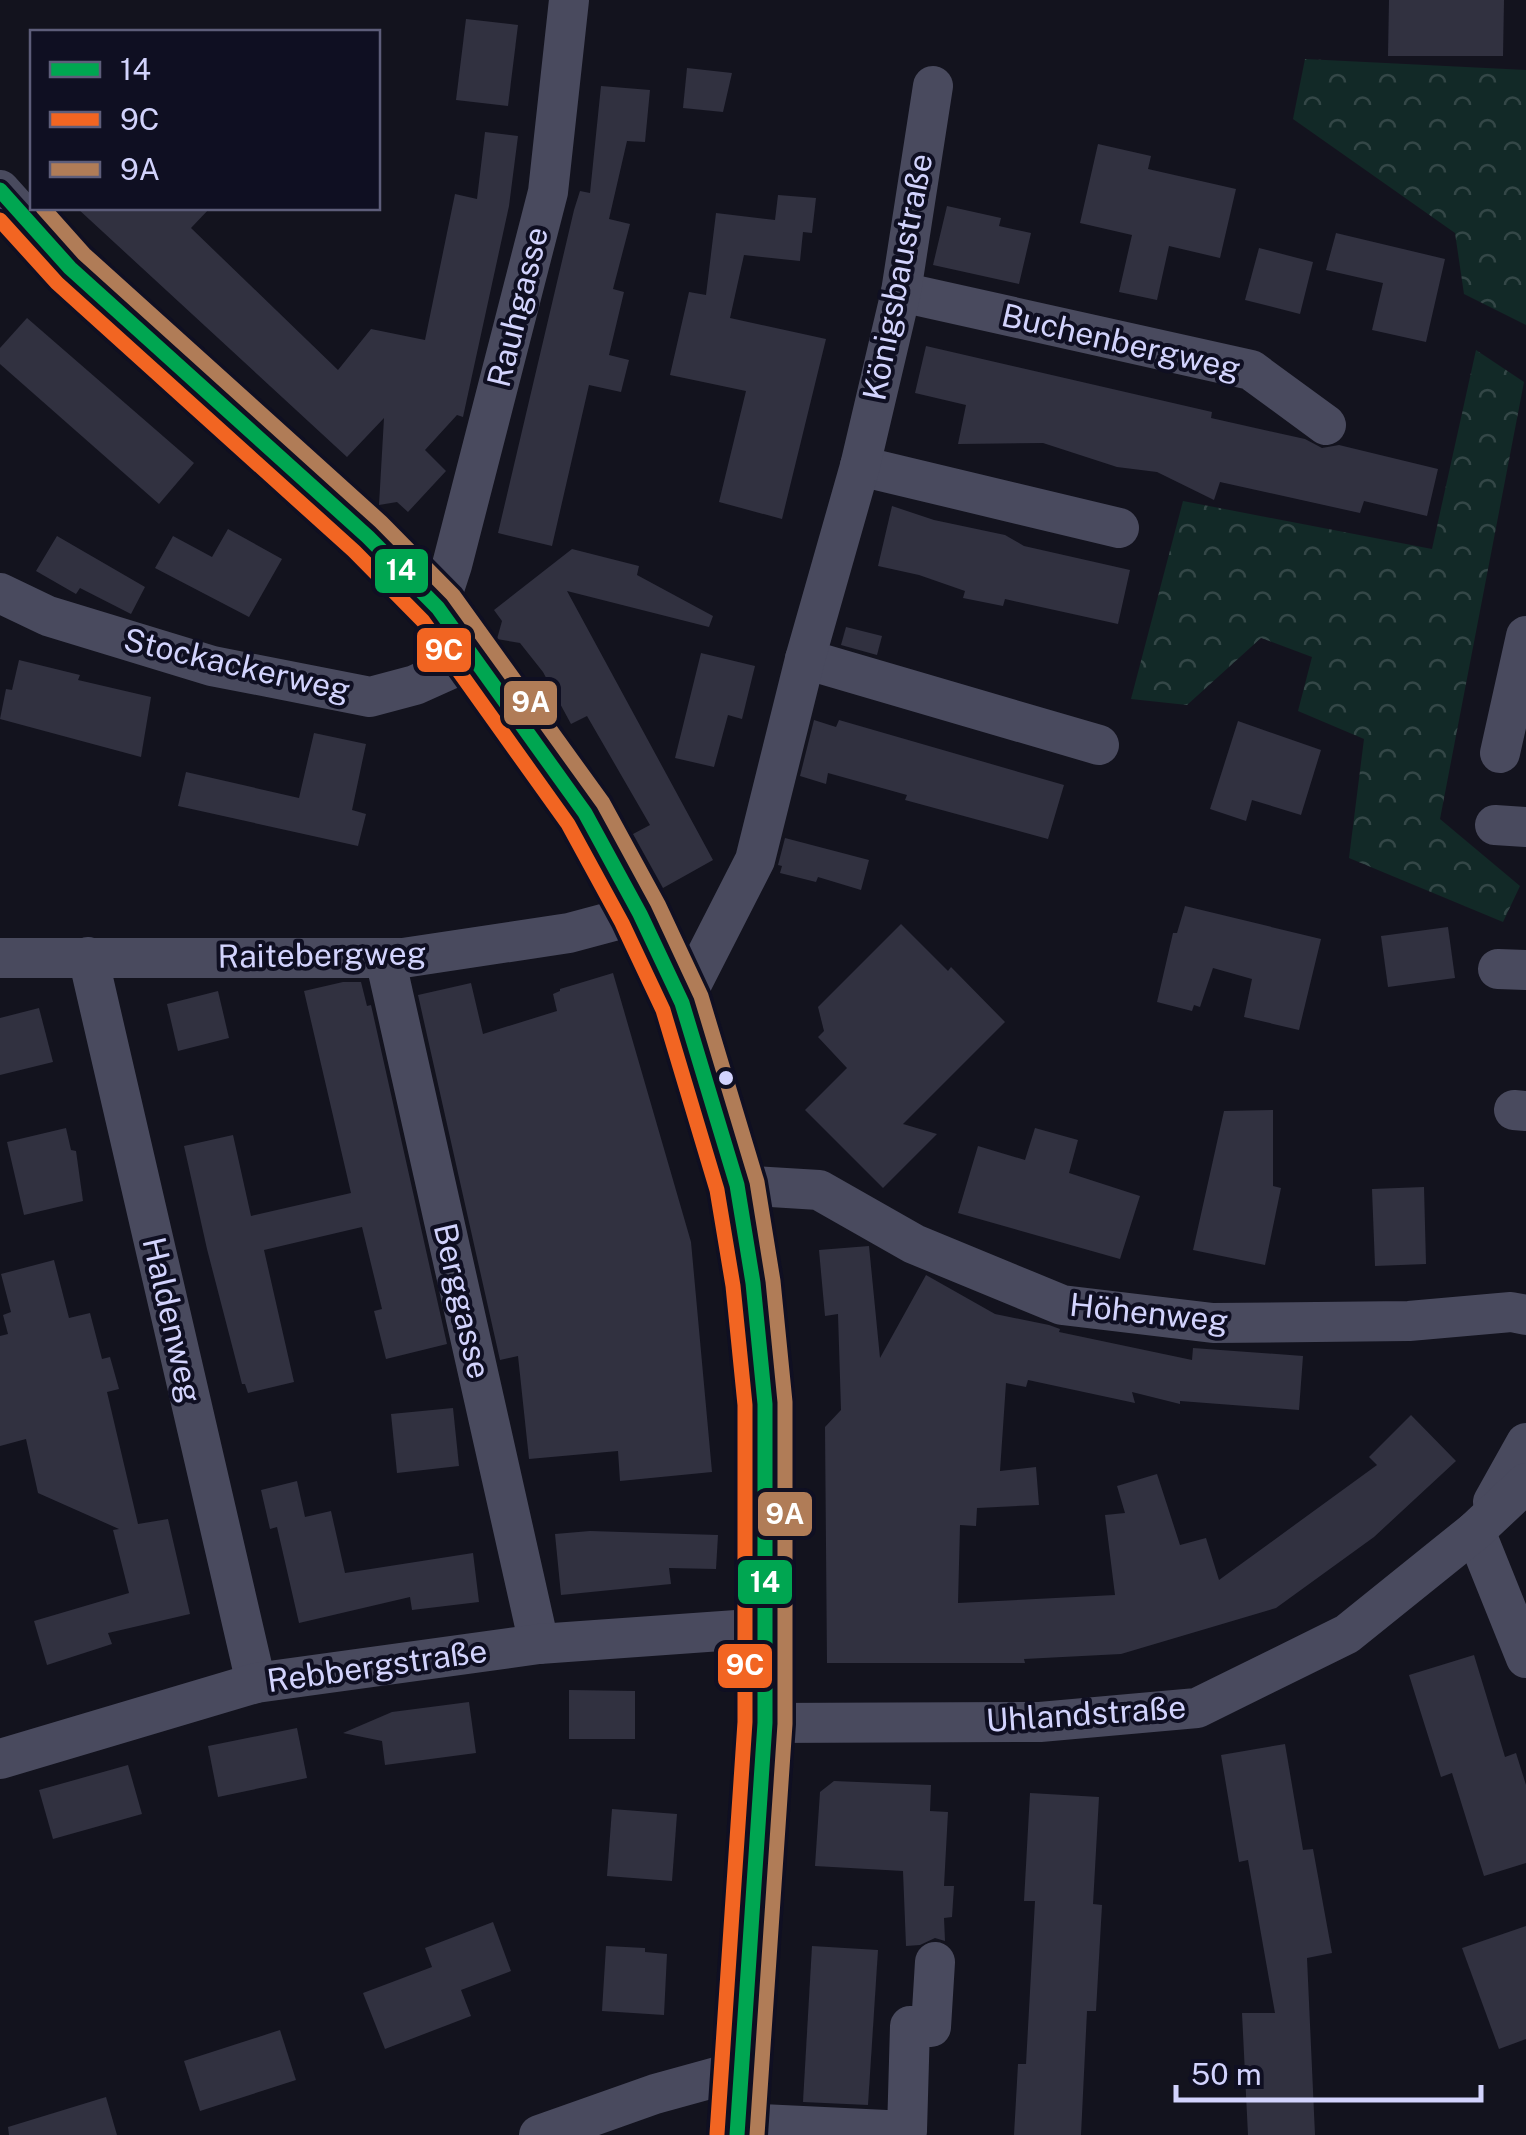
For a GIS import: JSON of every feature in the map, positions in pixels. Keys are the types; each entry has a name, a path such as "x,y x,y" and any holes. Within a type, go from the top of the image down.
{"street":[{"name":"Rauhgasse","path":"438,608 548,192 569,0"},
{"name":"Königsbaustraße","path":"682,1003 755,860 805,660 860,466 901,292 932,86"},
{"path":"0,190 70,268 368,537 438,608 585,813 640,914 682,1003 737,1185 753,1282 765,1404 765,1723 738,2129 906,2132 910,2026 931,2027 935,1962"},
{"name":"Buchenbergweg","path":"901,292 1251,370 1326,424"},
{"path":"860,466 1119,528"},
{"name":"Stockackerweg","path":"0,593 48,616 212,666 370,696 415,685 475,658"},
{"path":"1500,752 1526,636"},
{"path":"805,660 1099,746"},
{"name":"Raitebergweg","path":"0,958 385,958 570,933 640,914"},
{"name":"Haldenweg","path":"88,957 256,1683"},
{"name":"Berggasse","path":"385,958 540,1644"},
{"name":"Höhenweg","path":"737,1185 819,1190 914,1244 1062,1306 1213,1323 1410,1321 1510,1312 1526,1315"},
{"name":"Uhlandstraße","path":"1475,1531 1526,1443"},
{"name":"Uhlandstraße","path":"765,1723 1040,1722 1197,1708 1347,1634 1475,1531 1526,1483"},
{"path":"1475,1531 1526,1658"},
{"name":"Rebbergstraße","path":"0,1760 256,1683 540,1644 765,1628"},
{"path":"539,2135 655,2094 742,2070"}],"green space":[{"path":"1305,59 1526,70 1526,325 1464,294 1455,233 1293,119"},
{"path":"1476,350 1524,382 1440,819 1520,886 1503,922 1349,858 1364,739 1298,711 1312,657 1261,638 1187,705 1131,699 1183,501 1432,549"}],"building":[{"path":"1389,0 1504,0 1503,56 1388,56"},
{"path":"466,19 518,25 508,106 456,100"},
{"path":"687,68 732,73 723,112 683,108"},
{"path":"601,86 650,90 645,142 627,141 609,219 630,224 613,289 624,292 609,355 629,360 621,392 589,385 552,546 498,533 574,210 580,191 590,193"},
{"path":"485,132 518,136 509,206 463,417 457,415 425,450 446,471 408,512 397,502 379,505 384,418 347,457 79,210 208,210 191,228 338,370 371,329 425,340 455,194 477,199"},
{"path":"1098,144 1151,156 1148,169 1236,189 1220,258 1169,246 1157,300 1119,292 1132,235 1080,223"},
{"path":"778,195 816,198 812,233 803,232 800,261 744,255 730,318 826,339 782,519 719,502 746,391 670,375 689,292 706,295 716,213 775,220"},
{"path":"947,206 1001,218 999,226 1031,233 1019,284 933,265"},
{"path":"1336,233 1445,259 1426,342 1372,330 1383,283 1326,270"},
{"path":"1259,248 1313,262 1300,314 1245,300"},
{"path":"27,318 194,463 159,504 0,364 0,348"},
{"path":"926,346 1212,412 1211,418 1305,439 1322,448 1339,445 1438,469 1427,516 1364,501 1360,513 1220,482 1214,500 1157,472 1117,467 1043,443 958,444 966,405 915,393"},
{"path":"892,506 934,520 1005,535 1024,546 1130,570 1118,624 1005,599 1003,606 963,598 965,591 878,566"},
{"path":"228,529 282,559 249,617 155,568 173,536 212,557"},
{"path":"57,536 145,587 131,614 80,588 76,594 36,571"},
{"path":"572,549 639,566 637,575 713,616 709,627 567,591 713,860 663,888 633,834 650,825 587,716 571,724 543,672 520,643 497,639 502,621 494,610"},
{"path":"846,627 882,636 877,655 841,645"},
{"path":"701,653 755,666 742,719 728,715 714,767 675,758"},
{"path":"19,660 80,675 78,680 151,697 141,757 0,719 6,689 12,690"},
{"path":"814,720 836,727 839,720 1064,785 1048,839 905,800 907,795 828,773 826,784 800,776"},
{"path":"1238,721 1321,750 1301,815 1252,800 1246,821 1210,809"},
{"path":"314,733 366,744 352,810 366,814 358,846 178,806 186,772 299,798"},
{"path":"785,838 869,860 861,890 818,877 816,882 780,873 782,866 778,865"},
{"path":"1185,906 1321,939 1299,1030 1244,1017 1252,979 1213,968 1200,1007 1194,1005 1192,1011 1157,1002 1173,933 1177,933"},
{"path":"901,924 1005,1022 903,1124 937,1134 883,1188 805,1110 847,1068 818,1037 824,1031 818,1007"},
{"path":"1448,927 1455,978 1388,987 1381,936"},
{"path":"613,973 691,1242 712,1472 620,1481 618,1451 529,1459 518,1356 500,1360 418,995 471,983 483,1034 557,1011 553,994 560,989"},
{"path":"361,982 367,1006 371,1005 447,1344 386,1359 374,1311 382,1309 362,1227 264,1250 294,1382 248,1393 242,1384 207,1249 184,1146 233,1135 251,1216 351,1193 304,991"},
{"path":"218,991 229,1038 178,1051 167,1004"},
{"path":"39,1008 53,1062 0,1075 0,1018"},
{"path":"1273,1110 1273,1186 1281,1188 1265,1265 1193,1250 1224,1111"},
{"path":"66,1128 71,1150 76,1151 83,1201 24,1215 7,1142"},
{"path":"1035,1128 1078,1140 1069,1173 1140,1196 1120,1259 958,1213 978,1146 1025,1160"},
{"path":"1424,1187 1426,1264 1375,1266 1372,1189"},
{"path":"869,1246 880,1358 926,1275 995,1314 1049,1325 1060,1329 1059,1332 1192,1360 1193,1348 1303,1356 1299,1410 1180,1404 1132,1392 1135,1403 1028,1380 1026,1387 1006,1383 1000,1471 1036,1467 1039,1505 977,1508 976,1526 960,1525 958,1603 1115,1595 1105,1515 1125,1513 1117,1486 1157,1474 1180,1545 1206,1538 1219,1580 1377,1465 1369,1457 1411,1415 1456,1461 1374,1537 1276,1608 1121,1654 1024,1659 1025,1663 827,1663 825,1427 841,1410 838,1314 825,1316 819,1250"},
{"path":"54,1260 69,1318 90,1313 102,1359 110,1357 119,1389 107,1392 138,1524 168,1519 190,1614 108,1633 112,1644 47,1665 34,1621 129,1593 113,1530 119,1529 38,1493 26,1439 0,1446 0,1336 8,1334 3,1315 11,1312 1,1274"},
{"path":"453,1408 459,1466 397,1473 391,1414"},
{"path":"297,1481 305,1517 331,1511 345,1573 473,1553 479,1602 412,1610 410,1597 299,1623 277,1527 270,1529 261,1490"},
{"path":"590,1531 718,1535 716,1569 669,1568 671,1584 561,1595 555,1534"},
{"path":"1474,1655 1505,1757 1516,1753 1526,1785 1526,1863 1484,1876 1452,1773 1441,1777 1409,1675"},
{"path":"569,1690 635,1691 635,1739 569,1739"},
{"path":"469,1702 476,1753 385,1765 382,1741 343,1733 392,1712"},
{"path":"297,1728 307,1778 218,1797 208,1746"},
{"path":"1285,1744 1303,1850 1313,1849 1332,1953 1307,1958 1315,2135 1248,2135 1242,2013 1275,2013 1248,1860 1239,1862 1221,1755"},
{"path":"128,1765 142,1814 53,1839 39,1790"},
{"path":"834,1781 931,1785 930,1811 948,1812 944,1886 954,1886 952,1917 944,1918 945,1941 935,1938 906,1946 903,1871 815,1866 820,1792"},
{"path":"1030,1793 1099,1797 1093,1904 1102,1905 1096,2011 1087,2011 1081,2135 1014,2135 1018,2064 1026,2064 1035,1901 1024,1901"},
{"path":"612,1809 677,1814 672,1881 607,1876"},
{"path":"493,1922 511,1971 461,1990 471,2016 385,2049 363,1993 432,1967 425,1948"},
{"path":"1526,1926 1526,2039 1499,2049 1462,1948"},
{"path":"606,1946 645,1948 645,1952 667,1954 664,2015 602,2011"},
{"path":"812,1946 878,1950 868,2105 803,2102"},
{"path":"280,2030 296,2080 200,2111 184,2061"},
{"path":"106,2097 117,2135 9,2135 8,2127"}],"transit line":[{"name":"14","path":"0,190 70,268 368,537 438,608 585,813 640,914 682,1003 737,1185 753,1283 765,1404 765,1723 737,2135"},
{"name":"9A","path":"45,210 84,254 381,522 453,595 603,803 658,904 701,996 757,1182 773,1281 785,1402 785,1724 757,2135"},
{"name":"9C","path":"0,220 57,283 354,551 423,621 568,824 622,923 663,1010 717,1190 733,1286 745,1405 745,1722 717,2134"}]}
